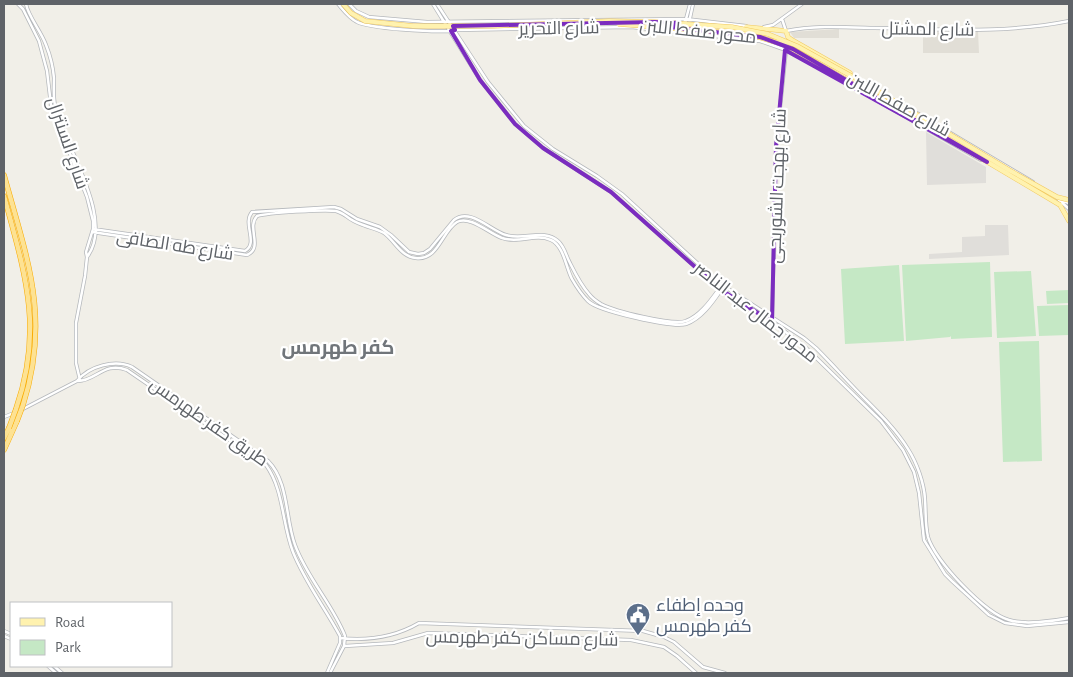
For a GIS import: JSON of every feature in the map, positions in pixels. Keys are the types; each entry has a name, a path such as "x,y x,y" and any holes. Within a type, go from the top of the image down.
{"highway":[{"path":"4,175 29,266 35,300 36,337 16,409 4,438"},
{"path":"4,196 23,265 29,296 32,347 31,378 18,421 4,450"}],"main road":[{"name":"محور صفط اللبن","path":"341,4 355,16 365,21 413,26 687,21 768,34 792,44 864,83 1010,170 1069,202"},
{"name":"محور صفط اللبن","path":"341,4 359,20 380,25 434,28 613,24 678,28 760,37 793,49 1060,205 1069,220"},
{"path":"687,21 786,31 790,38 864,83"},
{"path":"1060,205 1069,213"}],"street":[{"name":"شارع السنترال","path":"18,4 22,8 39,41 52,100 94,208 94,231 91,253 87,257 75,329 76,363 79,380"},
{"name":"شارع التحرير","path":"341,4 352,19 365,25 434,31 620,27 750,39 767,43 786,50 929,132 976,158 987,162"},
{"name":"شارع التحرير","path":"348,4 356,11 368,17 446,22 687,21 767,27 780,20"},
{"name":"محور جمال عبد الناصر","path":"433,4 446,22 480,80 515,124 547,151 596,180 614,194 720,289 772,322 810,351 873,412 903,450 914,472 919,488 924,540 945,574 963,592 994,618 1005,623 1027,626 1069,622"},
{"name":"محور جمال عبد الناصر","path":"437,4 488,82 524,126 553,149 622,194 719,284 793,329 816,348 886,421 909,450 924,490 925,524 930,542 950,572 995,613 1011,621 1026,622 1069,618"},
{"path":"674,32 674,25 687,21 692,4"},
{"path":"786,31 780,20 802,4"},
{"name":"شارع السنترال","path":"26,5 39,28 49,53 54,78 52,100"},
{"path":"22,8 26,5"},
{"name":"شارع المشتل","path":"786,31 802,28 850,27 997,30 1037,27 1069,21"},
{"name":"شارع صفط اللبن","path":"732,24 741,30 769,36 792,46 865,86 907,106 1051,192 1069,209"},
{"name":"شارع بهجت الشوربجى","path":"772,322 776,147 786,50"},
{"name":"شارع صفط اللبن","path":"1059,199 1069,202"},
{"path":"323,209 338,208 357,219 380,227 391,234 408,254 420,259 429,255 455,224 465,221 478,225 505,239 538,238 554,242 560,249 570,275 588,301 594,306 655,321 682,324 690,322 699,316 711,303 720,289"},
{"name":"شارع طه الصافى","path":"94,231 245,252 251,245 248,223 250,214 323,209"},
{"name":"شارع طه الصافى","path":"174,242 247,255 253,252 254,248 253,226 255,218 260,215 323,209"},
{"path":"408,254 427,252 457,218 466,217 481,221 508,236 544,235 556,239 563,248 577,278 583,286 595,300 611,308 655,319 682,322 699,312 720,289"},
{"path":"465,221 466,217"},
{"name":"طريق كفر طهرمس","path":"4,417 37,402 103,366 117,363 126,365 153,381 273,466 281,484 296,547 311,579 344,633 345,639"},
{"name":"طريق كفر طهرمس","path":"79,380 103,370 114,368 127,370 266,465 277,486 286,529 296,558 340,638"},
{"path":"963,592 967,588"},
{"path":"329,673 340,638 374,638 394,635 419,623 643,631 674,642 703,666 724,673"},
{"name":"شارع مساكن كفر طهرمس","path":"339,645 393,643 428,633 630,640 664,647 696,673"},
{"path":"329,673 344,646 345,639"}],"highlighted area":[{"path":"655,22 678,23 669,27 760,37 793,49 987,162 785,50 776,147 772,322 721,290 611,192 543,148 515,124 480,80 451,31 455,30 453,26"}],"shaded area":[{"path":"839,29 839,38 794,38 790,32"},
{"path":"923,31 978,31 979,53 923,53"},
{"path":"926,132 986,167 986,183 927,185"},
{"path":"985,225 1008,225 1009,255 929,259 929,254 962,252 962,237 985,236"}],"green space":[{"path":"990,262 992,337 951,339 951,336 906,341 902,265"},
{"path":"899,265 904,341 845,344 841,269"},
{"path":"1031,271 1036,336 997,338 994,272"},
{"path":"1069,290 1069,303 1047,304 1046,291"},
{"path":"1069,305 1069,335 1039,336 1037,306"},
{"path":"1039,341 1042,461 1003,462 999,342"}],"place":[{"name":"وحده إطفاء كفر طهرمس","path":"638,636"}],"district":[{"name":"كفر طهرمس","path":"338,347"}]}
